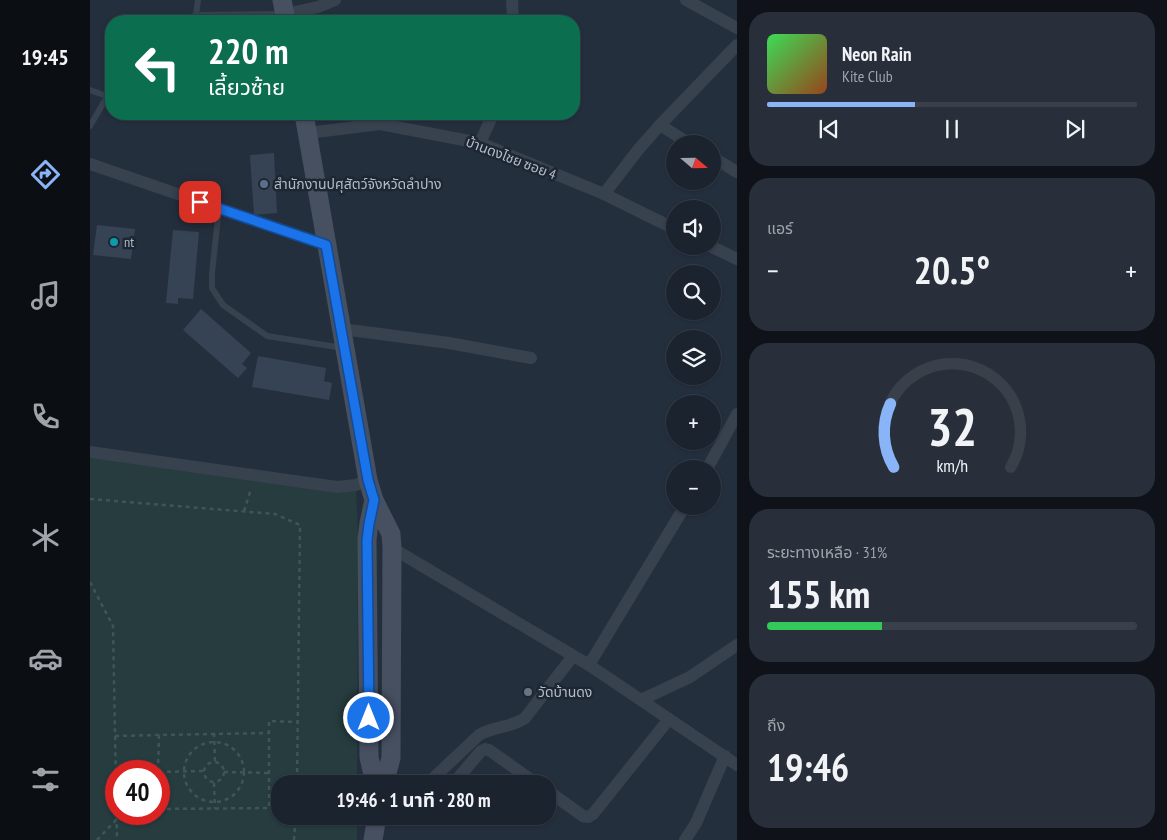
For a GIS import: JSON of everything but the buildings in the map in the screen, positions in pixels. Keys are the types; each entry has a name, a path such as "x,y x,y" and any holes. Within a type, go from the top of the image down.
{"street":[{"path":"284,12 318,7 335,0"},
{"path":"512,0 513,15"},
{"path":"686,0 737,28"},
{"path":"604,194 660,125 737,45"},
{"path":"305,120 368,480 374,500 391,534 391,758 386,775"},
{"path":"480,143 490,120"},
{"name":"บ้านดงไชย ซอย 4","path":"308,133 380,124 480,143 604,194 666,225"},
{"path":"660,125 676,135"},
{"path":"721,162 737,172"},
{"path":"90,164 326,245"},
{"path":"721,251 737,259"},
{"path":"342,329 449,343 531,358"},
{"path":"713,460 737,414"},
{"path":"90,452 337,487 368,480"},
{"path":"372,775 369,757 367,540 374,500"},
{"path":"588,665 680,515"},
{"path":"392,548 588,665 737,764"},
{"path":"640,700 690,677 737,645"},
{"path":"437,775 479,735 489,729 519,722 525,718 573,656"},
{"path":"556,797 583,816 588,817 593,814 669,719"},
{"path":"461,775 481,751 485,749 524,775"},
{"path":"685,840 696,823 725,756"}],"lane":[{"path":"198,0 196,15 284,12"},
{"path":"90,90 105,92"},
{"path":"90,126 105,100"},
{"path":"219,208 212,288 223,305 267,336 345,349"}],"path":[{"path":"244,511 254,475"},
{"path":"90,498 275,514 300,525 297,775"},
{"path":"90,582 113,626 115,760"},
{"path":"170,809 270,808 269,721 297,722"},
{"path":"214,733 215,762"},
{"path":"114,736 268,733"},
{"path":"159,735 159,760"},
{"path":"208,742 214,742 225,744 234,749 240,758 244,773 241,785 237,791 227,799 215,802 203,800 191,792 184,772 187,758 196,748 208,742"},
{"path":"214,783 208,781 204,771 206,765 215,762"},
{"path":"214,783 222,778 224,772 221,766 215,762"},
{"path":"170,772 204,771"},
{"path":"224,772 270,773"},
{"path":"214,783 215,809"},
{"path":"97,840 111,825"},
{"path":"116,825 117,840"},
{"path":"294,840 295,825"}],"green space":[{"path":"90,457 356,485 358,536 357,775 271,775 271,825 357,825 357,840 90,840"}],"place":[{"name":"สำนักงานปศุสัตว์จังหวัดลำปาง","path":"264,184"},
{"name":"nt","path":"114,242"},
{"name":"วัดบ้านดง","path":"528,692"}],"route":[{"path":"200,202 326,245 368,480 374,500 367,540 369,718"}]}
